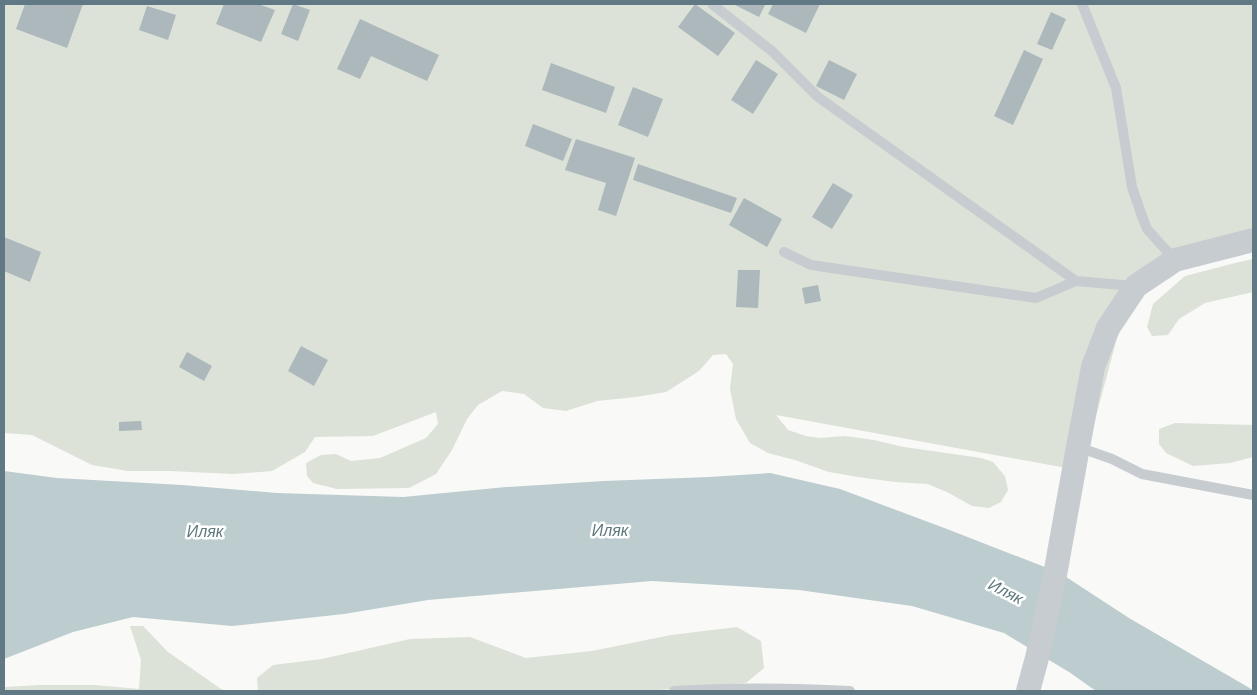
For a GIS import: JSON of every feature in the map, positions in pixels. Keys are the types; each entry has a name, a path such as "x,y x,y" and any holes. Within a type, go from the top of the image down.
{"street":[{"path":"1028,691 1056,575 1093,366 1108,328 1136,286 1175,260 1253,240"}],"lane":[{"path":"712,4 774,52 818,96 1076,281"},
{"path":"1082,4 1116,88 1132,187 1142,216 1147,229 1175,260"},
{"path":"784,252 811,266 1036,298 1076,281 1136,286"},
{"path":"1077,452 1112,459 1142,474 1253,495"},
{"path":"674,691 720,688 799,688 850,691"}],"shaded area":[{"path":"4,4 1253,4 1253,242 1140,283 1117,338 1083,471 776,415 788,430 806,436 820,438 845,436 874,440 904,447 981,458 993,462 1005,476 1008,490 1001,502 989,508 972,506 928,484 895,482 829,472 768,453 750,443 736,419 730,389 733,364 726,354 713,355 699,371 666,392 597,401 566,411 543,408 524,394 502,391 478,405 467,419 452,450 436,474 409,488 337,489 313,483 307,476 306,463 321,455 336,454 351,461 380,458 426,438 438,424 436,412 373,436 315,437 305,452 272,471 233,474 128,471 92,465 32,435 4,433"},
{"path":"1253,259 1253,292 1205,303 1179,319 1168,335 1152,336 1147,327 1153,304 1185,276"},
{"path":"1175,423 1253,425 1253,457 1230,463 1193,466 1166,453 1159,444 1159,429"},
{"path":"130,626 143,626 168,652 224,691 4,691 5,687 40,685 95,685 139,689 141,660"},
{"path":"737,627 761,641 764,668 746,683 647,691 258,691 257,678 273,665 322,659 410,639 470,637 526,658 592,651 671,635"}],"water":[{"name":"Иляк","path":"4,471 57,478 182,485 277,493 403,497 506,487 770,473 840,489 1060,573 1129,618 1253,691 1096,691 1069,672 1004,633 912,606 799,590 652,581 428,600 344,614 232,626 133,617 73,632 4,659"}],"building":[{"path":"25,4 83,4 67,48 16,29"},
{"path":"224,4 258,4 275,10 261,42 216,24"},
{"path":"293,4 310,10 298,41 281,34"},
{"path":"695,4 735,33 718,56 678,27"},
{"path":"733,4 763,4 765,5 759,17"},
{"path":"773,4 820,4 806,33 768,14"},
{"path":"147,6 176,15 168,40 139,30"},
{"path":"1051,12 1066,19 1052,50 1037,44"},
{"path":"360,19 439,55 427,81 371,56 360,79 337,69"},
{"path":"1024,50 1043,59 1013,125 994,116"},
{"path":"756,60 778,74 753,114 731,100"},
{"path":"829,60 857,74 844,100 816,86"},
{"path":"551,63 615,87 606,113 542,90"},
{"path":"633,87 663,99 648,137 618,125"},
{"path":"533,124 572,139 563,161 525,146"},
{"path":"576,139 635,158 616,216 598,210 606,183 565,170"},
{"path":"638,164 737,198 731,213 633,180"},
{"path":"833,183 853,195 832,229 812,217"},
{"path":"744,198 782,219 767,247 729,225"},
{"path":"4,237 41,252 30,282 4,271"},
{"path":"738,270 760,270 758,308 736,307"},
{"path":"818,285 821,301 805,304 802,288"},
{"path":"301,346 328,360 314,386 288,371"},
{"path":"187,352 212,366 204,381 179,367"},
{"path":"141,421 142,430 119,431 119,422"}]}
